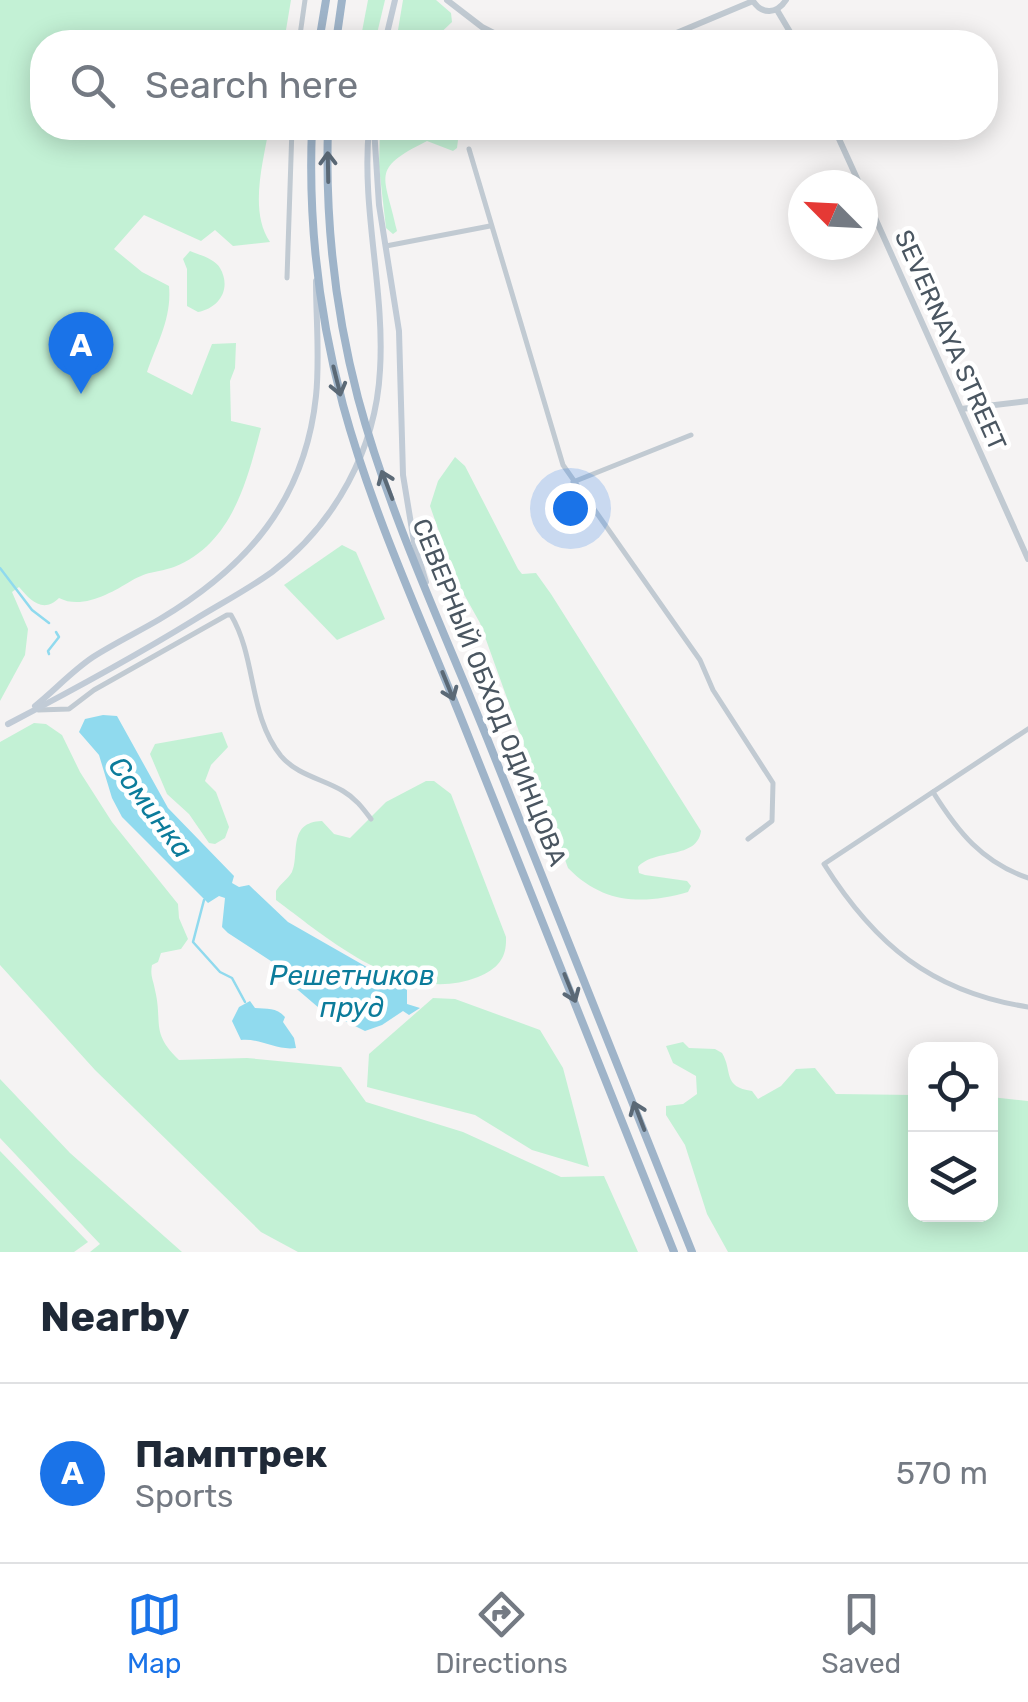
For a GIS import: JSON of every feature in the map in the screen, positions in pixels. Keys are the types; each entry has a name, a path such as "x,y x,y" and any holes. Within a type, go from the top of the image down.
{"highway":[{"path":"321,30 326,0"},
{"path":"338,30 342,0"},
{"name":"СЕВЕРНЫЙ ОБХОД ОДИНЦОВА","path":"312,140 315,251 331,353 363,468 674,1252"},
{"name":"СЕВЕРНЫЙ ОБХОД ОДИНЦОВА","path":"328,140 330,236 350,362 374,450 692,1252"}],"main road":[{"path":"388,30 395,0"},
{"path":"4,726 143,650 270,573 318,527 348,485 366,440 378,391 380,332 366,185 371,140"},
{"path":"373,140 399,331 401,452 406,497 414,542 435,608"},
{"path":"4,726 88,660 182,605 247,553 288,495 300,470 317,392 315,251"}],"street":[{"path":"301,30 305,0"},
{"path":"447,0 488,30"},
{"path":"683,30 753,1 766,11 776,10 786,0"},
{"path":"776,10 788,30"},
{"path":"287,278 292,140"},
{"name":"SEVERNAYA STREET","path":"840,140 854,170"},
{"path":"469,150 556,448 572,482 700,660 712,690 773,783 772,821 748,839"},
{"name":"SEVERNAYA STREET","path":"878,224 1028,560"},
{"path":"386,246 490,226"},
{"path":"961,409 1028,400"},
{"path":"572,482 691,435"},
{"path":"35,710 69,709 94,690 227,615 232,616 242,634 258,713 275,747 296,768 357,801 371,818"},
{"path":"1028,730 824,864 862,920 914,965 964,991 1028,1007"},
{"path":"933,792 972,847 1028,878"}],"green space":[{"path":"0,0 291,0 286,30 30,30 30,140 267,140 259,202 270,242 233,246 215,230 201,241 144,215 114,249 142,272 169,286 166,320 147,372 192,395 212,344 236,343 230,381 231,421 261,428 234,509 210,543 194,557 87,601 59,598 42,605 19,587 12,592 28,629 25,655 0,701"},
{"path":"368,0 385,0 378,30 362,30"},
{"path":"403,0 436,0 451,13 452,22 444,30 398,30"},
{"path":"380,140 458,140 453,151 427,141 389,167 386,185 397,231 393,234 386,228"},
{"path":"190,251 218,265 225,283 217,302 198,312 187,306 187,269 183,259"},
{"path":"455,457 465,466 518,569 522,574 536,573 551,594 701,831 692,846 654,857 638,867 639,873 645,875 687,881 691,886 688,892 639,900 609,895 568,868 480,623 456,580 430,506 438,481"},
{"path":"342,545 356,552 385,619 337,640 284,585"},
{"path":"34,723 46,724 62,735 112,822 178,904 188,939 181,949 161,953 151,972 161,1034 179,1060 247,1058 341,1067 366,1102 463,1132 561,1177 604,1176 638,1252 298,1252 261,1232 95,1070 0,965 0,742"},
{"path":"222,732 228,747 211,765 205,781 216,792 229,827 225,838 215,844 209,843 189,814 167,794 150,754 155,744"},
{"path":"426,781 434,781 451,794 506,937 503,957 495,967 478,977 451,984 423,983 370,965 276,900 276,891 292,872 297,840 304,827 322,821 334,834 350,838 386,802"},
{"path":"433,998 455,999 540,1030 563,1068 589,1167 532,1150 475,1115 367,1087 369,1054"},
{"path":"683,1042 689,1048 722,1053 732,1082 752,1091 758,1099 781,1086 796,1069 815,1068 836,1094 908,1095 908,1222 998,1222 998,1098 1028,1101 1028,1252 728,1252 707,1214 685,1145 666,1115 666,1106 683,1104 697,1094 696,1076 673,1063 666,1046"},
{"path":"0,1079 70,1153 182,1252 90,1252 100,1244 0,1138"},
{"path":"0,1151 88,1242 74,1252 0,1252"}],"water":[{"name":"Решетников пруд","path":"117,716 168,808 234,876 232,883 239,887 249,885 288,922 407,990 407,1004 420,1008 409,1015 403,1011 365,1031 319,1008 284,978 277,965 228,933 222,927 225,898 219,896 208,903 122,817 99,755 79,732 85,719"},
{"path":"250,1001 255,1008 275,1010 285,1017 283,1022 296,1048 241,1040 232,1021 239,1007"}],"waterway":[{"name":"Соминка","path":"0,568 32,610 49,623"},
{"name":"Соминка","path":"49,654 59,637 56,632"},
{"path":"204,900 193,942 220,972 232,978 245,1002"}],"place":[{"name":"Памптрек","path":"81,394"}]}
